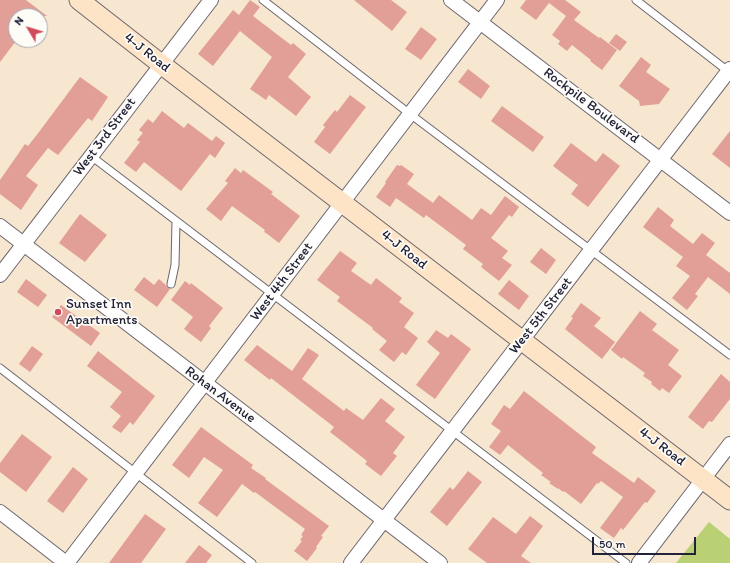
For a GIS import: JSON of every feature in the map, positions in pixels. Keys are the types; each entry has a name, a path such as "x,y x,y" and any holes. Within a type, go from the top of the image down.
{"main road":[{"name":"4-J Road","path":"79,0 730,500"}],"street":[{"name":"West 3rd Street","path":"0,275 211,0"},
{"name":"Rockpile Boulevard","path":"451,0 730,213"},
{"name":"West 4th Street","path":"66,563 273,295 497,0"},
{"name":"West 5th Street","path":"351,563 729,71"},
{"name":"Rohan Avenue","path":"0,226 440,563"},
{"path":"639,563 730,444"},
{"path":"0,512 66,563"}],"lane":[{"path":"263,0 410,114 730,356"},
{"path":"636,0 729,71"},
{"path":"91,156 626,563"},
{"path":"171,284 175,265 176,221"},
{"path":"0,368 252,563"}],"green space":[{"path":"709,522 730,539 730,563 676,563"}],"building":[{"path":"0,0 26,0 36,8 8,8 8,48 11,48 0,62"},
{"path":"250,0 260,7 253,16 291,45 293,43 306,54 288,77 311,97 296,116 269,95 266,100 250,89 272,57 240,31 213,66 198,54 233,10 239,15"},
{"path":"354,0 391,0 407,12 392,31"},
{"path":"526,0 565,0 581,12 574,20 617,50 602,70 572,45 567,51 558,44 560,41 552,35 566,16 549,3 536,20 520,8"},
{"path":"421,27 437,39 421,60 405,49"},
{"path":"616,34 627,42 620,51 609,43"},
{"path":"641,57 651,65 646,72 670,89 659,104 640,106 639,101 619,86"},
{"path":"468,69 490,86 481,99 458,82"},
{"path":"80,77 108,97 92,121 88,118 58,155 48,148 26,176 38,185 21,210 0,194 0,180 25,144 28,146"},
{"path":"350,95 366,107 330,154 314,142 325,127 323,125 335,110 337,112"},
{"path":"502,106 544,137 533,152 491,121"},
{"path":"162,111 184,128 188,123 212,141 216,136 225,143 215,158 210,154 181,191 144,162 136,172 124,163 140,142 137,140 143,133 139,130 148,119 153,123"},
{"path":"730,131 730,168 712,154"},
{"path":"571,143 596,162 603,153 620,166 588,207 571,194 578,185 553,166"},
{"path":"397,165 401,165 414,174 407,184 433,203 439,195 472,220 481,208 491,215 505,196 519,207 512,217 509,215 491,238 508,251 502,258 512,265 499,281 481,267 483,264 463,249 466,245 426,215 424,218 396,198 390,207 376,197"},
{"path":"235,168 241,173 243,170 273,192 271,194 300,216 279,243 264,232 265,230 232,206 221,221 206,209 228,183 225,181"},
{"path":"658,207 674,220 670,226 693,244 702,233 715,243 706,255 730,273 730,294 708,277 695,294 698,296 687,310 672,298 690,276 676,266 683,257 643,227"},
{"path":"80,214 107,235 85,262 59,243"},
{"path":"541,248 556,260 546,274 530,262"},
{"path":"340,251 357,263 351,271 371,285 376,278 402,298 399,302 414,313 404,327 418,338 406,355 402,352 394,362 379,350 387,341 372,329 373,328 337,301 340,297 317,280"},
{"path":"144,277 154,285 159,279 170,289 157,307 134,290"},
{"path":"26,279 47,295 38,307 17,292"},
{"path":"509,280 529,296 519,310 498,294"},
{"path":"185,281 190,285 191,283 223,308 209,326 211,328 201,342 184,329 193,317 171,300"},
{"path":"581,303 601,318 594,326 615,342 602,359 565,329"},
{"path":"61,305 100,333 91,346 52,317"},
{"path":"640,311 657,324 652,330 679,350 668,365 682,376 669,393 662,388 660,391 651,384 652,382 643,376 645,373 623,357 622,359 611,350"},
{"path":"436,330 448,338 451,334 471,349 435,399 416,385 440,353 427,342"},
{"path":"257,345 292,371 308,348 319,355 302,379 344,411 346,408 363,420 381,398 395,409 385,421 405,437 393,453 397,456 381,476 365,464 367,461 330,432 334,427 271,378 270,380 244,360"},
{"path":"32,346 43,354 30,372 19,364"},
{"path":"98,351 155,396 133,425 130,422 121,433 112,427 121,416 110,407 122,392 87,366"},
{"path":"721,374 730,382 730,399 712,422 709,421 703,429 688,417"},
{"path":"524,391 596,447 592,453 634,483 638,477 656,491 647,503 645,502 623,530 621,528 614,538 600,528 623,497 601,481 598,484 597,483 581,504 564,491 563,492 549,483 551,482 541,475 543,473 508,445 500,455 489,447 501,431 491,424 504,405 510,409"},
{"path":"201,427 253,465 251,468 266,478 265,479 329,526 321,536 323,537 316,547 317,548 307,561 294,551 302,541 300,540 303,536 301,535 305,529 242,484 217,517 198,503 223,470 204,457 189,478 172,465"},
{"path":"22,434 52,457 26,492 0,472 0,463"},
{"path":"73,467 88,479 63,513 47,501"},
{"path":"468,471 482,482 447,526 430,512 450,487 453,490"},
{"path":"145,514 166,529 141,563 109,563"},
{"path":"530,516 543,526 521,556 531,563 487,563 468,549 493,517 516,534"},
{"path":"199,545 212,555 206,563 185,563"}],"place":[{"name":"Sunset Inn Apartments","path":"58,312"}]}
